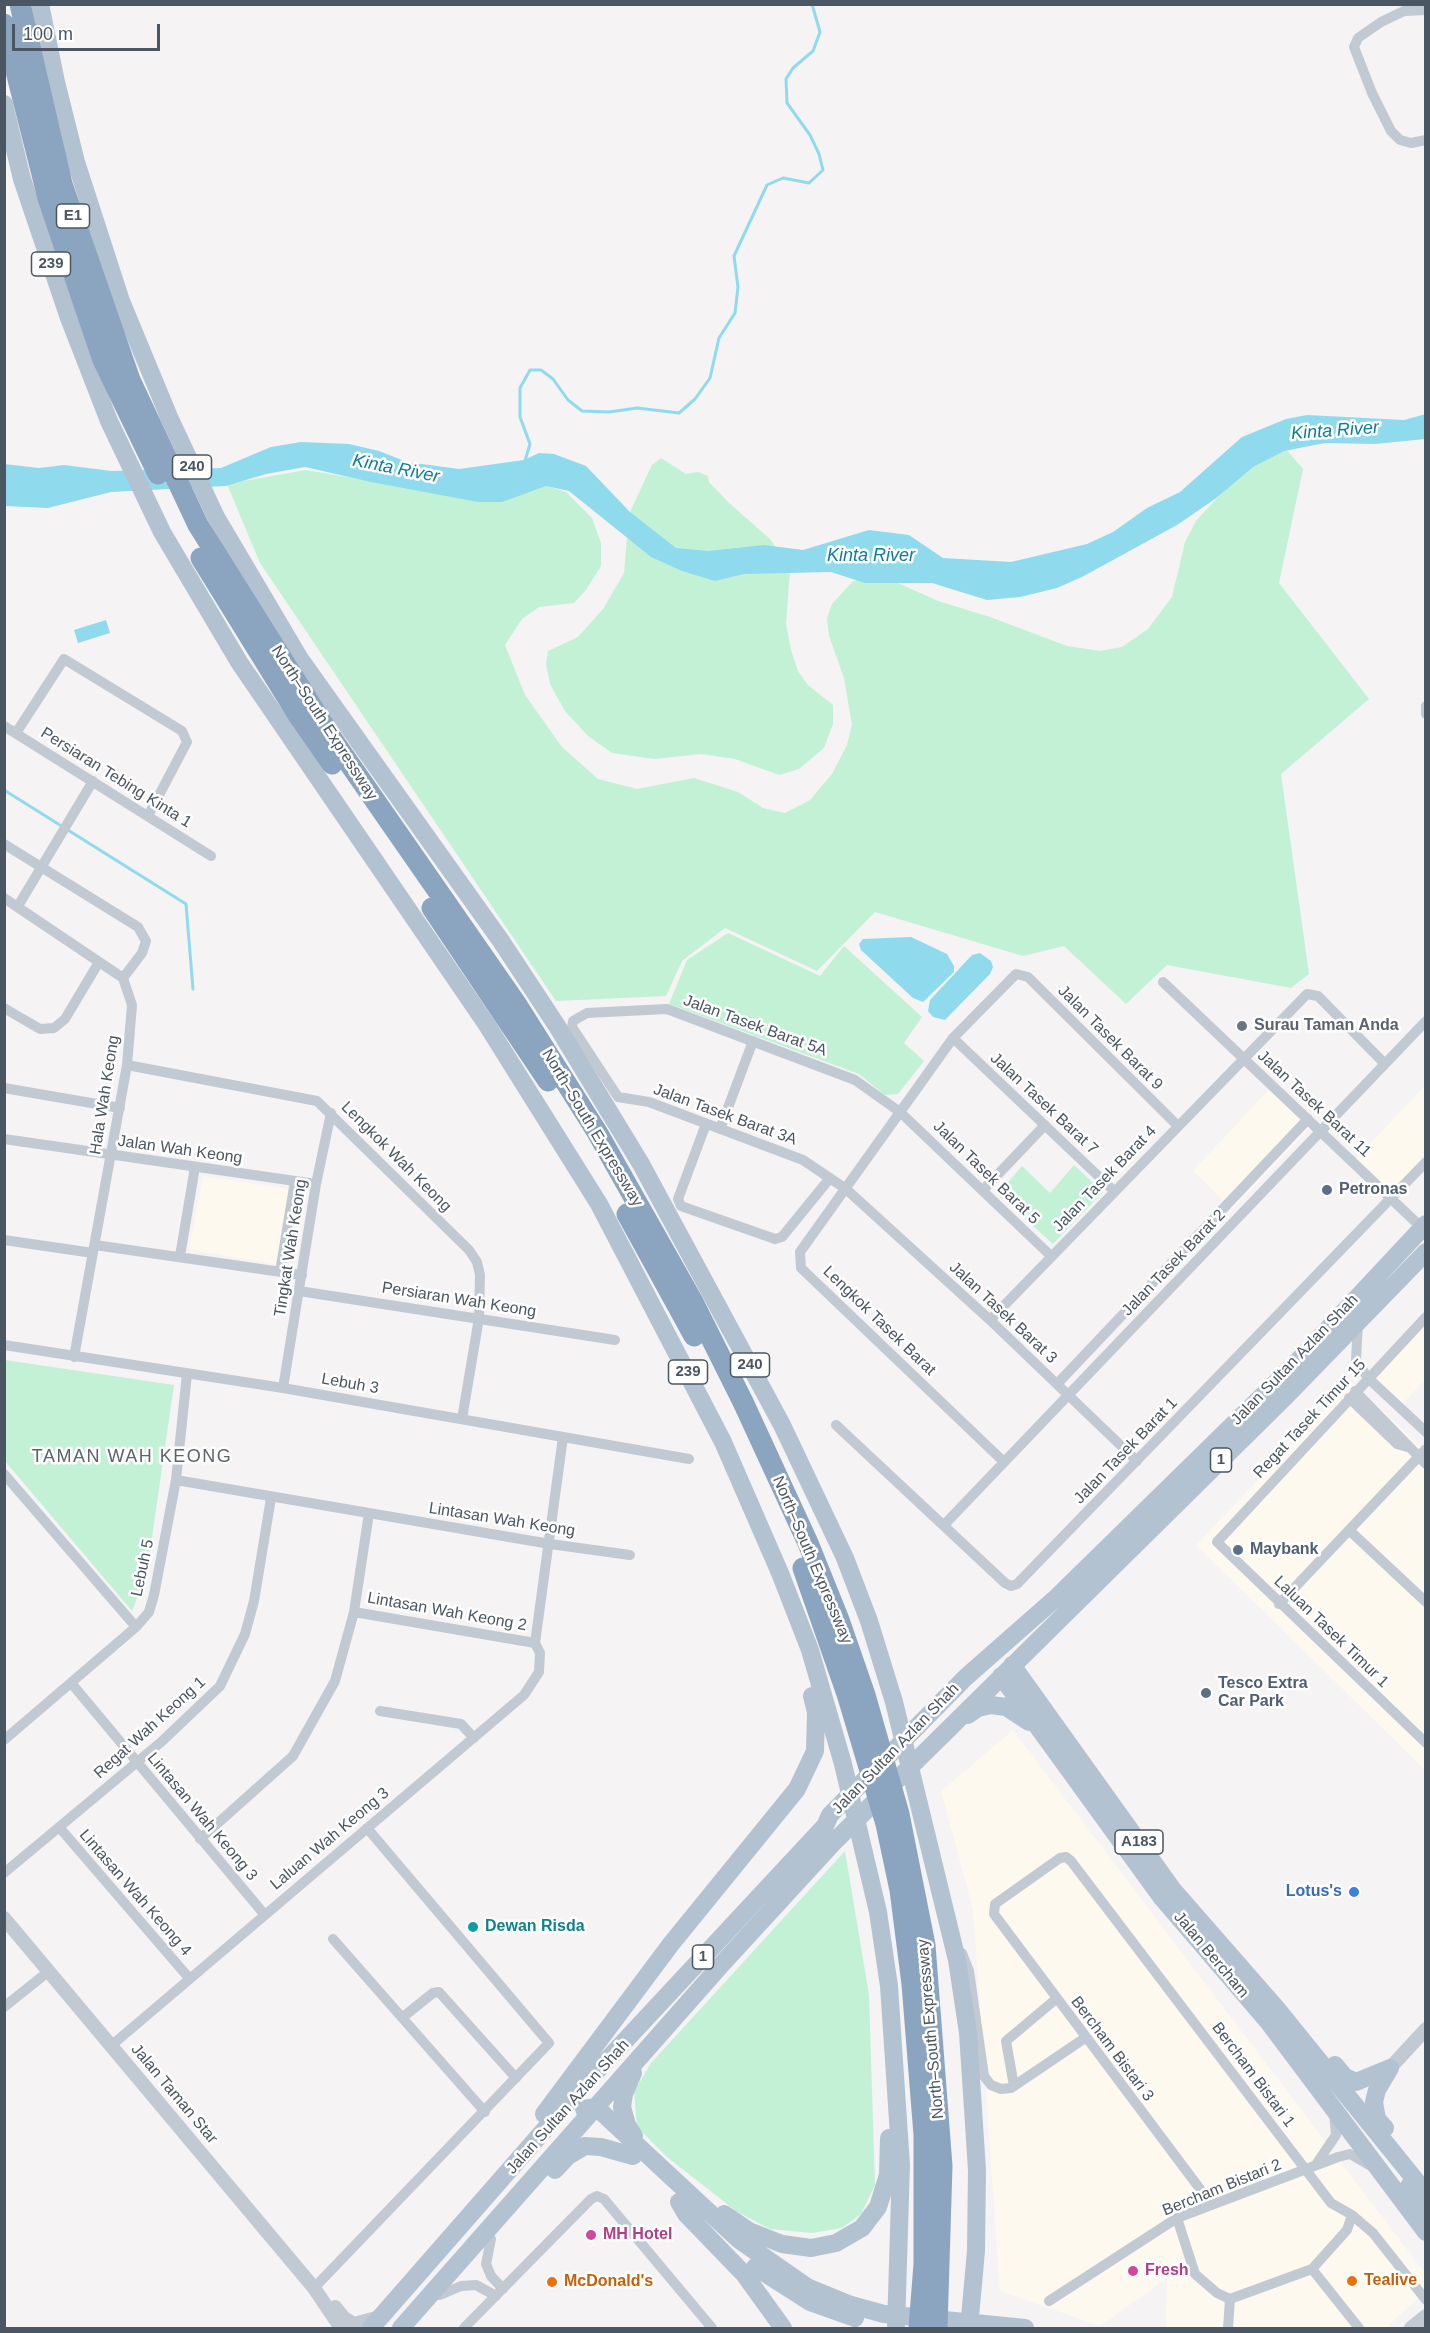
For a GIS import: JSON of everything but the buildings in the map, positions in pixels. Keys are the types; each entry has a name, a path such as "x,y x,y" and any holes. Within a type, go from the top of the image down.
{"highway":[{"name":"North–South Expressway","path":"20,4 62,184 130,380 201,525 333,740 517,1005 597,1132 693,1302 808,1543 839,1620 865,1695 899,1814 925,1945 942,2166 937,2328"},
{"name":"North–South Expressway","path":"4,24 48,198 103,360 150,420"},
{"name":"North–South Expressway","path":"201,525 218,588 298,715 502,1010 594,1154 685,1318 728,1403 794,1545 823,1621 847,1694 886,1824 900,1890 912,1984 924,2135 924,2264 919,2328"}],"main road":[{"name":"240","path":"40,4 56,82 96,227 121,301 150,420 201,525 300,658 501,941 557,1026 641,1164 782,1425 845,1558 869,1621 894,1702 957,1960 968,2032 975,2109 976,2251 969,2328"},
{"name":"239","path":"4,104 22,179 69,318 109,421 162,532 239,662 487,1025 599,1204 723,1442 780,1573 810,1650 843,1764 879,1912 888,1986 901,2165 896,2328"},
{"name":"Jalan Sultan Azlan Shah","path":"377,2325 566,2105 605,2064 830,1834 1017,1632 1057,1597 1297,1362 1424,1226"},
{"name":"Jalan Sultan Azlan Shah","path":"917,1740 946,1731 1005,1668 1071,1606 1358,1322 1425,1251"},
{"path":"498,2186 507,2164 593,2047 671,1944 770,1824 807,1772 815,1751 816,1712 780,1573"},
{"path":"1039,1703 1029,1677 1031,1664 1071,1606"},
{"path":"917,1740 984,1671 1005,1668 1004,1652 1017,1632"},
{"name":"Jalan Bercham","path":"1005,1668 1039,1703 1173,1890 1277,2009 1356,2104 1425,2193"},
{"name":"Jalan Bercham","path":"1005,1668 1162,1898 1270,2024 1425,2232"},
{"path":"946,1731 978,1708 991,1705 1006,1707 1020,1714 1029,1722 1098,1815 1106,1819"},
{"name":"Jalan Sultan Azlan Shah","path":"401,2328 584,2115 644,2053 721,1965 830,1834"},
{"path":"683,2197 700,2196 749,2231 797,2247 825,2247 862,2228 878,2207 888,2175 885,2033 888,1986"},
{"path":"1277,2009 1297,2023 1346,2077 1356,2082 1390,2068"},
{"path":"639,2154 622,2107 628,2080 644,2053"},
{"path":"377,2325 584,2115 590,2094 605,2064"},
{"path":"1390,2068 1377,2090 1374,2102 1375,2113 1425,2183"},
{"path":"1369,2078 1356,2104 1354,2122 1384,2164 1390,2183"},
{"path":"584,2115 639,2154 765,2275 810,2301 901,2328"},
{"path":"1369,2121 1383,2150 1425,2209"},
{"path":"412,2328 491,2239 578,2149 593,2146 639,2154"},
{"path":"683,2197 686,2214 744,2274 783,2328"},
{"path":"849,2311 1025,2328"}],"street":[{"path":"1425,10 1404,11 1382,22 1359,38 1354,47 1372,93 1391,130 1400,140 1412,144 1425,140"},
{"path":"16,733 63,659 163,719 182,731 187,742 148,816"},
{"path":"1425,706 1425,714"},
{"name":"Persiaran Tebing Kinta 1","path":"4,726 211,856"},
{"path":"18,906 93,781"},
{"path":"4,844 138,927 145,934 146,941 142,953 123,978 4,898"},
{"path":"4,1008 40,1029 54,1028 65,1019 99,962"},
{"name":"Lengkok Tasek Barat","path":"1005,1462 801,1268 800,1252 953,1038 1012,977 1020,973"},
{"name":"Jalan Tasek Barat 9","path":"1020,973 1028,977 1178,1126"},
{"name":"Hala Wah Keong","path":"74,1357 127,1065 132,1005 123,978"},
{"name":"Jalan Tasek Barat 11","path":"1163,982 1392,1199 1424,1226"},
{"name":"Jalan Tasek Barat 4","path":"990,1320 1307,994 1318,996 1385,1064"},
{"name":"Jalan Tasek Barat 5A","path":"599,1069 572,1027 573,1021 583,1014 667,1009 855,1080 900,1112"},
{"name":"Jalan Tasek Barat 2","path":"944,1525 1425,1021"},
{"name":"Jalan Tasek Barat 7","path":"953,1038 1114,1191"},
{"path":"720,1129 753,1041"},
{"name":"Lengkok Wah Keong","path":"127,1065 312,1099 331,1113 469,1250 477,1262 480,1275 479,1318 462,1419"},
{"name":"Jalan Tasek Barat 3A","path":"599,1069 622,1100 648,1102 803,1160 846,1189"},
{"path":"4,1088 120,1108"},
{"name":"Jalan Tasek Barat 5","path":"900,1112 1051,1256"},
{"name":"Tingkat Wah Keong","path":"283,1388 316,1184 331,1113"},
{"path":"1057,1384 1308,1119"},
{"path":"706,1124 678,1198 681,1206 775,1239 782,1237 830,1178"},
{"path":"983,1190 1045,1125"},
{"name":"Jalan Wah Keong","path":"4,1139 316,1184"},
{"name":"Jalan Tasek Barat 1","path":"836,1425 1005,1583 1011,1586 1017,1584 1392,1199 1425,1162"},
{"path":"180,1256 195,1167"},
{"name":"Tingkat Wah Keong","path":"280,1272 295,1181"},
{"name":"Jalan Tasek Barat 3","path":"846,1189 990,1320 1137,1461"},
{"path":"4,1240 180,1256 302,1275"},
{"name":"Persiaran Wah Keong","path":"299,1291 615,1340"},
{"name":"Regat Tasek Timur 15","path":"1217,1542 1425,1317"},
{"path":"1358,1322 1356,1360 1368,1378 1425,1432"},
{"name":"Lebuh 3","path":"4,1345 283,1388 689,1458"},
{"name":"Lebuh 5","path":"4,1740 72,1684 136,1627 149,1612 176,1480 188,1374"},
{"path":"1279,1604 1423,1457 1397,1444 1352,1395"},
{"name":"Laluan Wah Keong 3","path":"112,2045 474,1738 532,1686 541,1663 535,1643 563,1437"},
{"path":"4,1474 136,1627"},
{"name":"Lintasan Wah Keong","path":"176,1480 271,1498 630,1555"},
{"name":"Regat Wah Keong 1","path":"4,1873 136,1763 220,1686 245,1634 254,1601 271,1498"},
{"path":"200,1839 293,1756 335,1682 354,1612 369,1513"},
{"path":"1349,1530 1425,1602"},
{"name":"Laluan Tasek Timur 1","path":"1217,1542 1425,1743"},
{"name":"Lintasan Wah Keong 2","path":"354,1612 535,1643"},
{"name":"Lintasan Wah Keong 3","path":"72,1684 264,1914"},
{"path":"380,1711 461,1724 474,1738"},
{"name":"Lintasan Wah Keong 4","path":"59,1827 189,1978"},
{"path":"315,2290 549,2043 367,1828"},
{"name":"Bercham Bistari 1","path":"992,1909 994,1904 1060,1858 1066,1857 1331,2203 1352,2215 1373,2233 1425,2300"},
{"name":"Bercham Bistari 3","path":"992,1909 1056,1999 1212,2205"},
{"path":"946,1910 969,1971 984,2076 991,2085 1000,2089 1014,2086 1085,2038"},
{"name":"Jalan Taman Star","path":"4,1918 315,2290 341,2328"},
{"path":"333,1939 485,2112"},
{"path":"4,2007 49,1971"},
{"path":"403,2018 433,1993 439,1992 516,2078"},
{"path":"1014,2086 1006,2041 1056,1999"},
{"path":"1390,2068 1425,2029"},
{"name":"Bercham Bistari 2","path":"1317,2163 1336,2135 1334,2108"},
{"name":"Bercham Bistari 2","path":"1049,2301 1177,2218 1306,2170 1317,2163 1350,2154 1362,2159 1390,2183"},
{"path":"464,2328 591,2199 601,2197 712,2328"},
{"path":"1177,2218 1195,2274 1217,2294 1230,2299 1312,2269 1347,2230 1352,2215"},
{"path":"491,2239 486,2264 499,2292"},
{"path":"1312,2269 1359,2328"},
{"path":"440,2295 454,2288 476,2285 499,2292"},
{"name":"Jalan Taman Star","path":"315,2290 350,2322 377,2325"},
{"path":"1228,2328 1230,2299"},
{"path":"1411,2328 1425,2316"}],"shaded area":[{"path":"1273,1085 1313,1125 1233,1209 1193,1171"},
{"path":"1425,1086 1425,1167 1391,1205 1350,1164"},
{"path":"203,1176 289,1189 279,1265 189,1249"},
{"path":"1425,1316 1425,1379 1397,1410 1366,1380"},
{"path":"1352,1382 1425,1451 1425,1770 1196,1545"},
{"path":"1013,1730 1425,2273 1425,2292 1386,2328 1166,2328 1167,2278 1100,2326 1000,2291 973,1910 941,1791"}],"green space":[{"path":"1284,447 1303,469 1279,583 1369,699 1281,774 1309,974 1291,988 1167,965 1126,1004 1064,946 1023,956 875,912 817,971 725,928 682,961 666,996 556,1001 260,563 227,484 306,470 372,481 545,485 566,492 592,518 601,543 601,566 586,590 574,603 539,607 522,619 505,645 525,695 562,747 598,779 637,789 694,778 738,792 763,808 785,813 810,800 832,774 847,745 852,725 844,678 829,636 827,618 832,604 852,582 862,578 898,583 938,601 990,617 1067,646 1100,651 1122,647 1148,629 1172,597 1185,542 1196,521 1250,462"},
{"path":"661,458 686,474 698,472 708,476 709,482 729,503 770,539 790,570 786,624 791,650 798,671 808,685 833,705 833,724 824,748 799,769 779,775 735,759 701,754 654,759 612,753 588,736 565,711 550,684 546,664 548,651 578,637 603,609 624,573 629,514 652,465"},
{"path":"728,933 820,976 844,946 922,1017 904,1043 924,1061 898,1094 885,1095 859,1074 669,1004 687,960"},
{"path":"1074,1165 1103,1192 1053,1244 998,1194 1022,1166 1050,1193"},
{"path":"5,1360 174,1385 147,1572 132,1611 5,1461"},
{"path":"845,1851 869,1995 875,2185 861,2214 842,2228 812,2233 770,2229 736,2211 667,2157 637,2127 634,2092 651,2063"}],"water":[{"name":"Kinta River","path":"1426,414 1425,439 1375,444 1325,443 1284,451 1253,467 1215,499 1177,525 1082,577 1057,588 1020,597 987,600 932,583 865,583 831,572 744,574 715,581 682,571 651,557 569,491 546,486 502,502 478,502 305,467 266,474 226,486 111,492 48,508 5,506 4,464 39,468 64,465 112,471 221,468 271,447 301,442 349,444 379,451 407,462 459,469 524,460 539,453 554,454 586,466 630,512 676,548 708,551 764,545 803,550 869,530 909,535 943,558 1011,562 1087,544 1113,532 1147,508 1180,492 1242,437 1286,419 1307,415 1404,420"},
{"path":"106,620 110,633 78,643 74,630"},
{"path":"911,937 947,954 954,966 954,972 923,1002 913,998 861,950 859,944 863,939"},
{"path":"980,953 991,961 993,967 990,974 945,1020 933,1017 928,1011 930,1000 972,955"}],"waterway":[{"path":"524,464 530,444 520,417 520,388 530,370 541,370 553,379 568,400 582,411 609,412 637,408 679,413 695,399 710,378 719,338 735,313 738,287 734,256 767,185 783,178 809,183 823,170 819,154 810,135 787,103 786,79 793,68 813,51 820,32 812,4"},
{"path":"4,790 186,904 193,989"}],"place":[{"name":"Surau Taman Anda","path":"1242,1026"},
{"name":"Petronas","path":"1327,1190"},
{"name":"Maybank","path":"1238,1550"},
{"name":"Tesco Extra Car Park","path":"1206,1693"},
{"name":"Lotus's","path":"1354,1892"},
{"name":"Dewan Risda","path":"473,1927"},
{"name":"MH Hotel","path":"591,2235"},
{"name":"Fresh","path":"1133,2271"},
{"name":"Tealive","path":"1352,2281"},
{"name":"McDonald's","path":"552,2282"}],"district":[{"name":"TAMAN WAH KEONG","path":"132,1457"}]}
